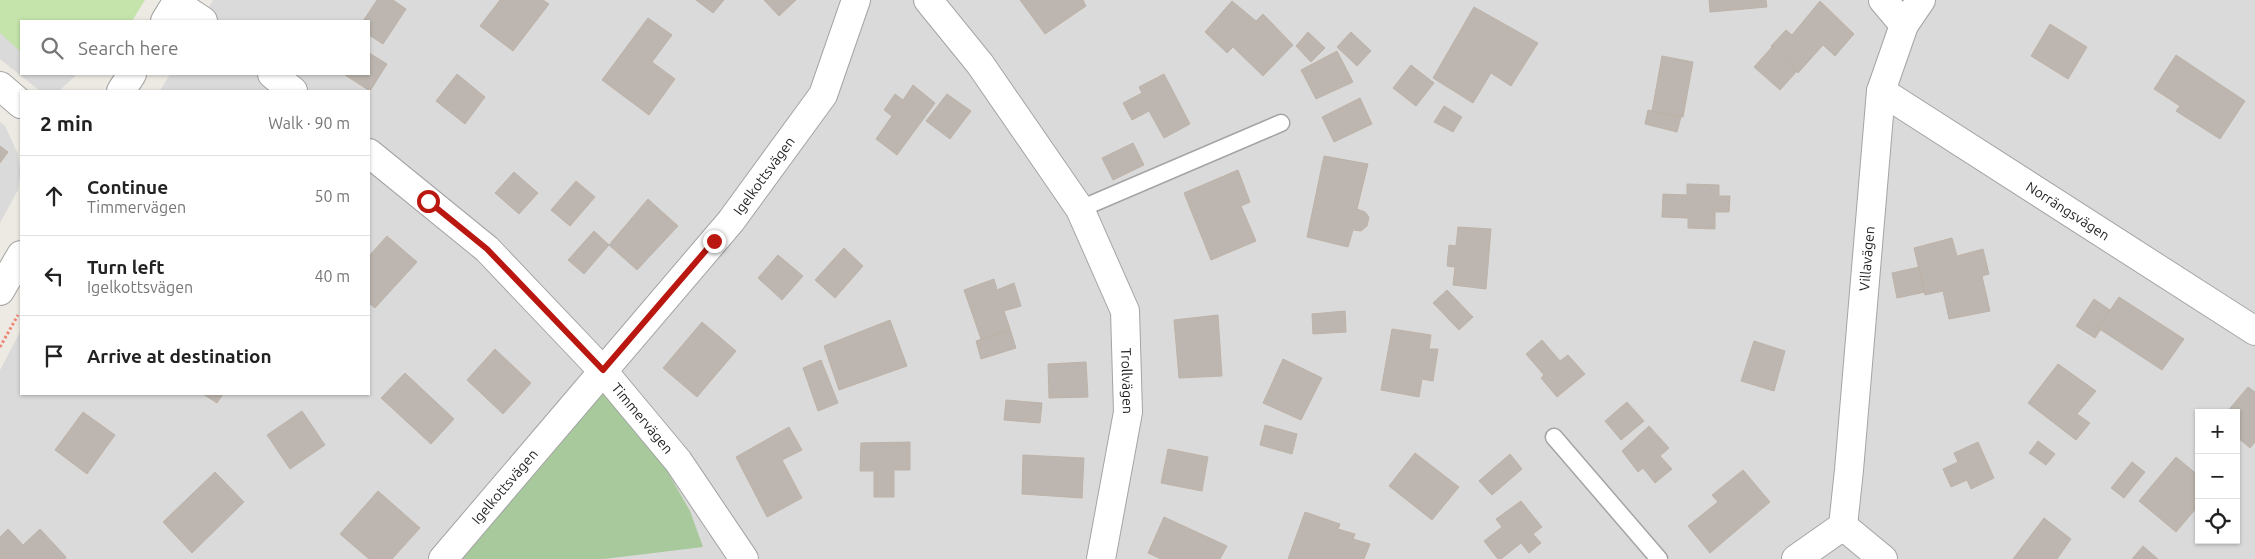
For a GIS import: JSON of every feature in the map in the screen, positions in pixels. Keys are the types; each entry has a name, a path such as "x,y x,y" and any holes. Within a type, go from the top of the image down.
{"street":[{"name":"Igelkottsvägen","path":"443,559 731,221 823,95 856,0"},
{"name":"Trollvägen","path":"928,0 980,64 1080,209 1125,311 1128,412 1101,559"},
{"path":"1883,0 1904,25"},
{"name":"Villavägen","path":"1843,526 1881,91 1904,25 1921,0"},
{"path":"173,8 202,20"},
{"path":"121,90 131,75"},
{"path":"273,75 292,90"},
{"path":"0,86 20,103"},
{"name":"Norrängsvägen","path":"1881,91 2255,332"},
{"name":"Timmervägen","path":"370,154 487,249 603,370 678,462 744,559"},
{"path":"0,291 20,257"},
{"path":"1796,559 1843,526 1883,559"}],"lane":[{"path":"1080,209 1281,123"},
{"path":"1554,437 1659,559"}],"path":[{"path":"0,347 20,310"}],"shaded area":[{"path":"0,0 20,20 20,75 0,59"},
{"path":"213,0 2255,0 2255,559 0,559 0,370 20,332 20,395 370,395 370,90 161,90 169,75 370,75 370,20 202,20"},
{"path":"20,75 76,75 60,90 39,90"},
{"path":"0,122 5,126 18,154 20,172 18,190 0,223"}],"green space":[{"path":"0,0 145,0 133,20 20,20 20,51 0,33"},
{"path":"605,390 662,462 690,511 703,547 604,559 455,559"}],"building":[{"path":"377,0 393,0 406,9 383,44 370,36 370,20 364,20"},
{"path":"500,0 543,0 549,4 513,51 480,26"},
{"path":"696,0 724,0 713,13"},
{"path":"764,0 796,0 779,16"},
{"path":"1020,0 1083,0 1086,6 1045,34"},
{"path":"1709,0 1766,0 1767,7 1710,12"},
{"path":"1232,1 1256,21 1263,14 1293,45 1263,76 1233,47 1227,53 1205,32"},
{"path":"1820,1 1854,34 1835,56 1823,45 1798,73 1771,46 1786,30 1792,35"},
{"path":"1474,7 1538,43 1511,86 1491,73 1473,103 1433,78"},
{"path":"648,18 672,35 652,62 675,79 649,115 602,80"},
{"path":"2050,24 2087,47 2068,79 2031,56"},
{"path":"1308,32 1325,48 1311,62 1296,46"},
{"path":"1351,32 1371,51 1357,66 1337,47"},
{"path":"1772,47 1797,71 1780,90 1754,67"},
{"path":"1337,51 1353,82 1316,99 1301,70"},
{"path":"370,54 387,64 370,91 345,75 370,75"},
{"path":"2176,55 2245,101 2220,139 2176,111 2180,106 2154,89"},
{"path":"1662,56 1693,62 1683,117 1652,111"},
{"path":"1411,65 1434,83 1416,106 1393,88"},
{"path":"457,74 485,97 465,124 436,101"},
{"path":"1164,74 1190,124 1164,138 1149,111 1132,120 1123,103 1142,93 1139,87"},
{"path":"913,85 935,103 897,155 876,139 892,116 884,110 895,94 903,100"},
{"path":"947,94 971,111 950,139 926,121"},
{"path":"1360,98 1372,124 1334,142 1322,117"},
{"path":"1444,106 1462,117 1453,132 1434,122"},
{"path":"1648,110 1681,117 1677,132 1645,124"},
{"path":"1133,143 1144,165 1113,180 1102,158"},
{"path":"0,146 8,152 0,163"},
{"path":"1324,156 1368,164 1357,209 1365,212 1369,217 1367,226 1361,231 1353,230 1348,247 1307,237"},
{"path":"1238,170 1250,202 1241,206 1256,241 1211,260 1184,193"},
{"path":"514,172 538,193 519,214 495,193"},
{"path":"576,181 595,197 570,226 551,210"},
{"path":"1687,184 1719,185 1719,196 1730,196 1729,212 1715,212 1715,229 1688,228 1688,218 1662,217 1663,194 1687,195"},
{"path":"648,199 678,226 637,270 609,245"},
{"path":"1458,227 1491,229 1486,289 1453,285 1455,267 1447,266 1449,245 1456,246"},
{"path":"594,231 609,245 584,274 568,260"},
{"path":"387,236 417,262 375,308 370,304 370,255"},
{"path":"1952,238 1957,256 1983,249 1989,274 1982,276 1990,311 1949,319 1943,291 1925,295 1914,248"},
{"path":"844,248 863,266 835,298 815,280"},
{"path":"778,255 803,276 782,300 758,278"},
{"path":"1919,267 1925,292 1897,298 1892,273"},
{"path":"994,279 997,290 1014,283 1021,306 1004,311 1010,329 981,339 964,290"},
{"path":"1447,290 1473,317 1459,330 1433,303"},
{"path":"2119,297 2184,339 2162,370 2098,328"},
{"path":"2094,299 2110,310 2098,328 2101,329 2095,338 2076,326"},
{"path":"1345,311 1346,332 1313,334 1312,314"},
{"path":"1218,315 1222,376 1179,378 1174,320"},
{"path":"890,320 907,366 839,390 824,346"},
{"path":"702,322 736,351 697,397 663,368"},
{"path":"1010,329 1016,348 981,359 976,341"},
{"path":"1392,329 1431,335 1429,349 1438,349 1433,381 1422,379 1419,397 1381,390"},
{"path":"1542,340 1560,361 1568,355 1585,374 1557,397 1541,378 1544,375 1526,354"},
{"path":"1754,341 1785,351 1774,391 1741,381"},
{"path":"495,349 531,383 503,414 467,380"},
{"path":"1283,359 1322,378 1301,420 1263,403"},
{"path":"821,360 838,403 818,411 803,368"},
{"path":"1086,362 1088,397 1049,398 1048,364"},
{"path":"2058,364 2096,391 2077,414 2090,423 2076,440 2028,403"},
{"path":"405,373 454,419 431,444 381,398"},
{"path":"2248,387 2255,392 2255,442 2250,448 2240,439 2240,409 2229,409"},
{"path":"205,395 222,395 217,403"},
{"path":"1006,400 1042,403 1040,423 1004,420"},
{"path":"1627,402 1644,421 1621,440 1605,421"},
{"path":"302,411 325,445 290,469 267,435"},
{"path":"83,412 115,435 87,474 55,450"},
{"path":"1265,425 1297,434 1292,454 1260,445"},
{"path":"1649,426 1669,448 1660,456 1672,469 1655,483 1643,468 1638,472 1622,451"},
{"path":"789,427 802,450 782,460 802,498 767,517 736,457"},
{"path":"2038,441 2055,454 2046,465 2029,453"},
{"path":"910,442 910,470 894,470 894,497 874,497 874,471 860,471 861,443"},
{"path":"1978,442 1994,478 1971,489 1967,480 1951,487 1943,469 1958,462 1954,453"},
{"path":"1168,449 1208,457 1202,491 1161,483"},
{"path":"1415,453 1459,487 1432,520 1389,486"},
{"path":"1510,454 1522,469 1492,495 1479,481"},
{"path":"1023,455 1084,458 1082,498 1022,494"},
{"path":"2176,457 2195,473 2195,510 2176,532 2139,501"},
{"path":"2132,462 2145,472 2124,498 2111,488"},
{"path":"1743,470 1770,502 1710,553 1688,526 1718,502 1712,495"},
{"path":"215,472 244,502 192,553 163,522"},
{"path":"378,491 420,528 392,559 369,559 340,534"},
{"path":"1521,501 1542,527 1533,534 1541,543 1529,553 1521,543 1501,559 1498,559 1484,541 1502,527 1496,519"},
{"path":"1305,512 1340,524 1338,529 1355,534 1353,539 1370,544 1364,559 1288,559"},
{"path":"1164,517 1227,546 1220,559 1161,559 1148,553"},
{"path":"2044,518 2071,539 2057,559 2013,559"},
{"path":"8,529 23,545 40,529 66,557 65,559 0,559 0,537"},
{"path":"2143,546 2158,559 2132,559"}],"route":[{"path":"428,201 487,249 603,370 714,241"}]}
